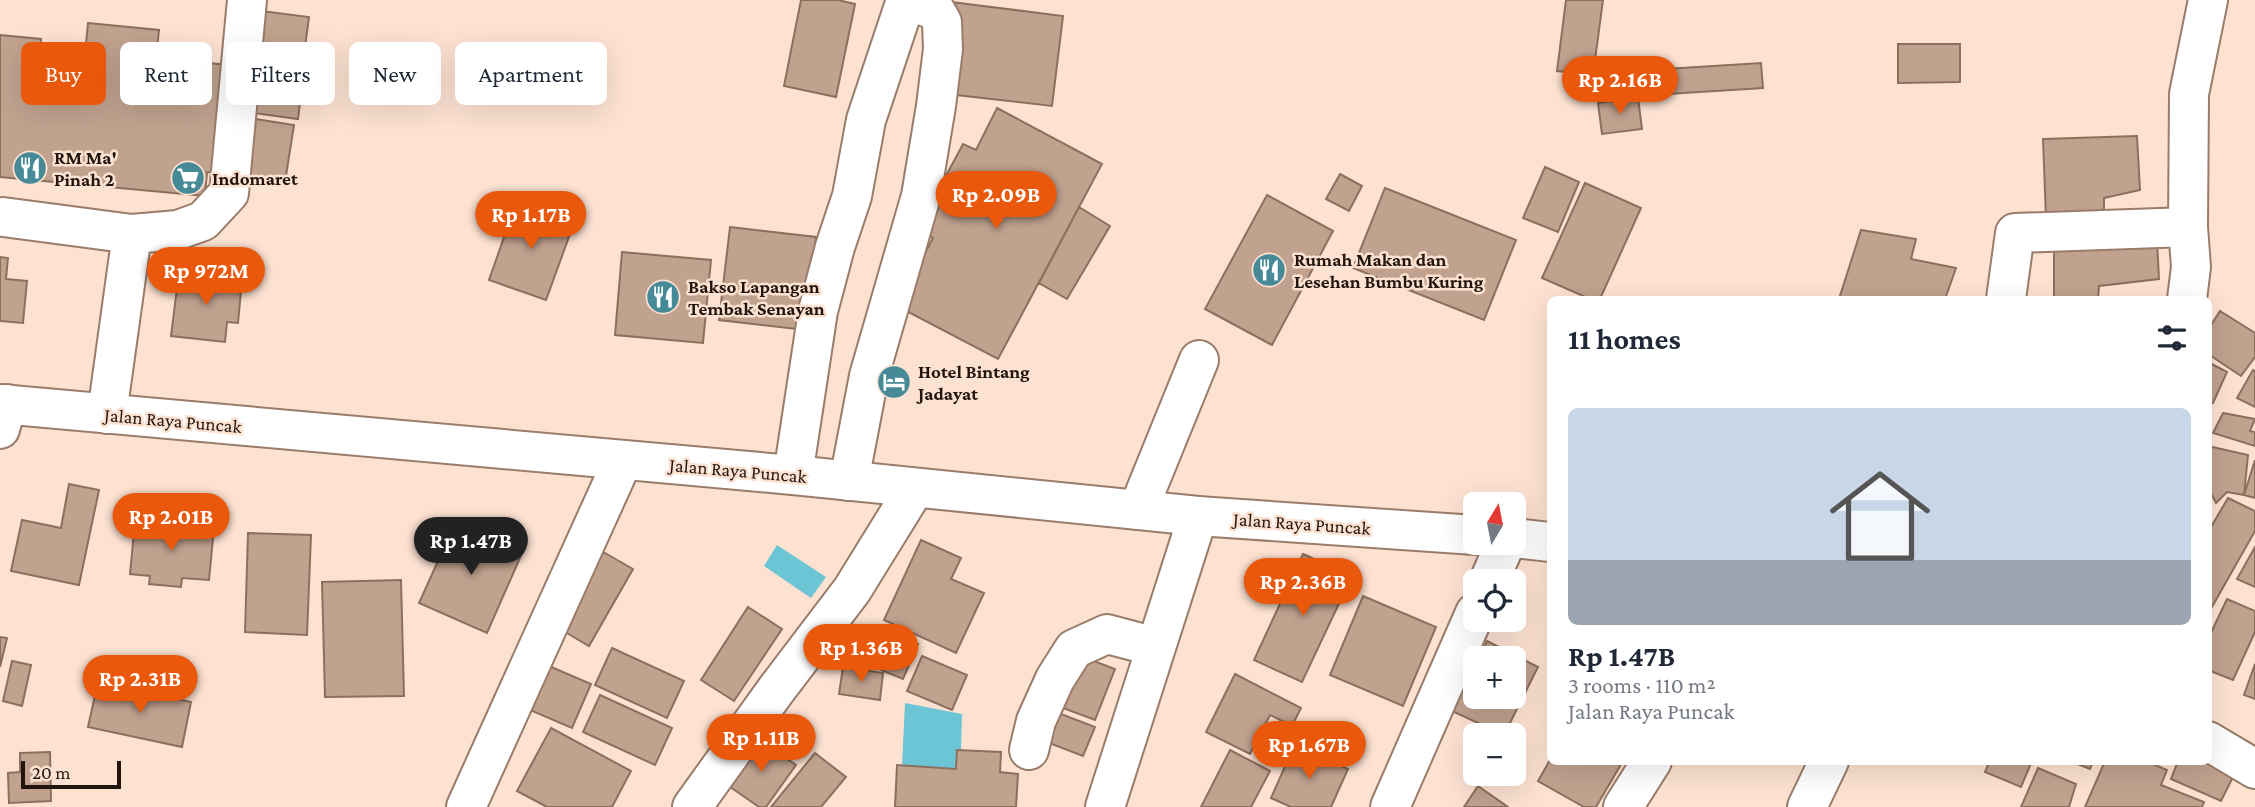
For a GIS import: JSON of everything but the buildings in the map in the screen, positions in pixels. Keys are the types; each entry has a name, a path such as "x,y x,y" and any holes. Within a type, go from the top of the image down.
{"main road":[{"path":"4,217 132,234 178,230 203,220 229,193 247,0"},
{"path":"793,475 818,311 852,196 866,120 906,0 935,10 942,22 943,48 919,207 869,376 849,481"},
{"path":"2187,296 2190,267 2189,94 2208,0"},
{"path":"2006,296 2015,233 2188,228"},
{"path":"107,414 132,234"},
{"path":"1138,510 1199,360"},
{"name":"Jalan Raya Puncak","path":"2,412 107,414 793,475 1199,516 1463,534"},
{"path":"466,807 623,460"},
{"path":"692,807 852,590 915,488"},
{"path":"1105,807 1199,516"},
{"path":"1526,539 1547,542"},
{"path":"1390,807 1466,632"},
{"path":"1029,750 1037,721 1055,680 1074,649 1107,634 1156,647"},
{"path":"2212,743 2255,769"},
{"path":"1623,807 1649,765"},
{"path":"1807,807 1827,765"},
{"path":"1837,807 1855,765"}],"water":[{"path":"777,545 826,577 811,598 764,566"},
{"path":"905,703 962,714 961,750 957,750 956,769 902,766"}],"place":[{"name":"RM Ma' Pinah 2","path":"30,168"},
{"name":"Indomaret","path":"188,178"},
{"name":"Rumah Makan dan Lesehan Bumbu Kuring","path":"1269,270"},
{"name":"Bakso Lapangan Tembak Senayan","path":"663,297"},
{"name":"Hotel Bintang Jadayat","path":"894,382"}]}
